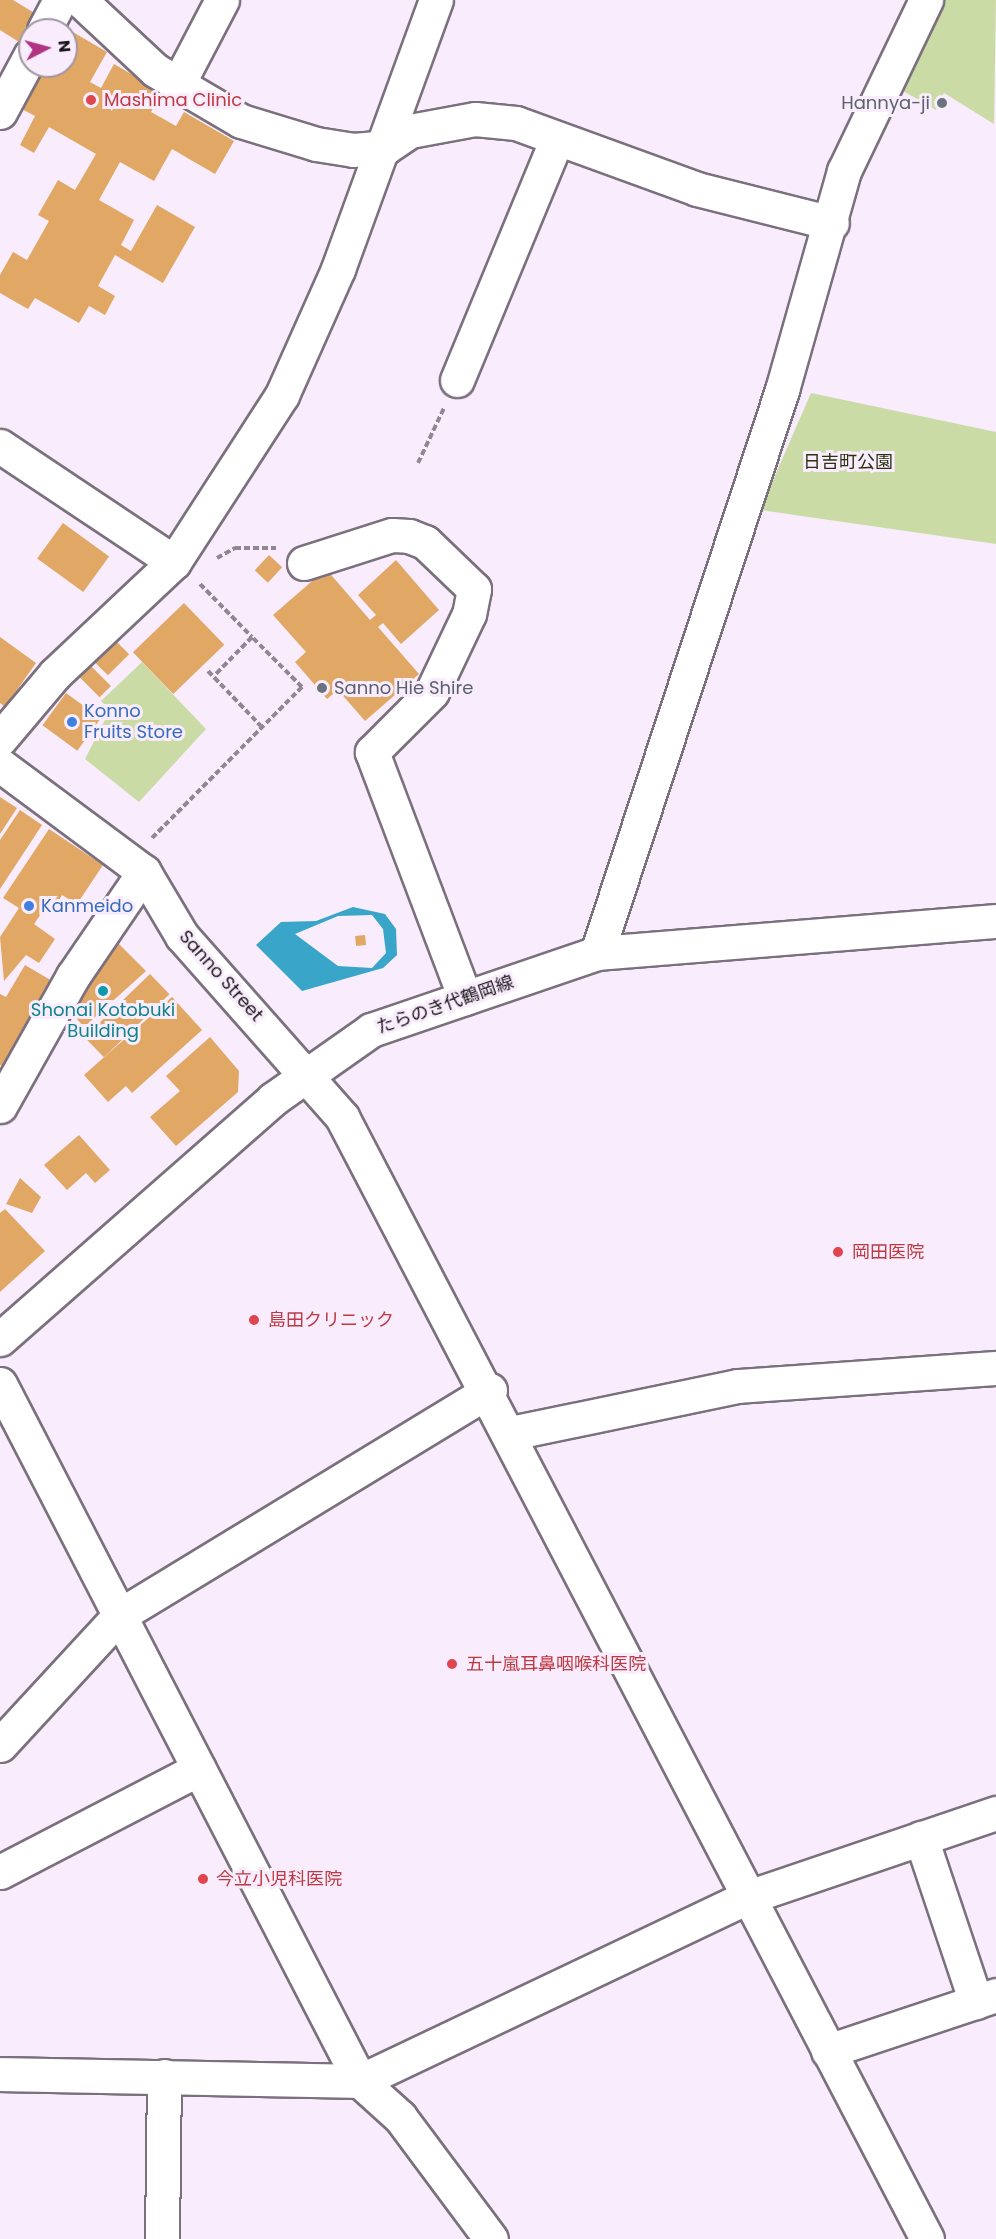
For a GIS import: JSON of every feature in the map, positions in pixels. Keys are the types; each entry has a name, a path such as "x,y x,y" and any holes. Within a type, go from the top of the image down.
{"street":[{"path":"50,18 60,0"},
{"path":"80,0 155,70 251,124 343,148 386,147 410,131 475,119 516,123 697,189 832,223"},
{"path":"177,84 222,0"},
{"path":"0,739 55,674 189,567 282,395 386,147 436,0"},
{"path":"597,953 832,223 844,171 926,0"},
{"path":"3,99 18,75"},
{"path":"457,380 557,139"},
{"path":"0,446 189,567"},
{"path":"304,564 384,537 409,536 425,542 474,589 469,614 432,692 372,752 465,998"},
{"name":"Sanno Street","path":"0,765 144,872 182,936 307,1073 342,1117 490,1390 748,1897 927,2239"},
{"path":"3,1094 73,976 144,872"},
{"name":"たらのき代鶴岡線","path":"0,1339 307,1073 371,1030 597,953 996,921"},
{"path":"511,1433 738,1386 996,1368"},
{"path":"0,1384 360,2080 400,2116 491,2239"},
{"path":"0,1745 120,1615 490,1390"},
{"path":"0,1872 199,1769"},
{"path":"0,2074 360,2080 748,1897 996,1813"},
{"path":"828,2051 986,1998 921,1838"},
{"path":"162,2239 164,2076"}],"path":[{"path":"418,463 457,380"},
{"path":"210,562 235,548 270,546 304,564"},
{"path":"157,832 302,687 197,580 189,567"},
{"path":"214,676 252,637"},
{"path":"208,671 261,726"}],"green space":[{"path":"939,0 996,0 994,124 944,93 936,110 896,87"},
{"name":"日吉町公園","path":"811,393 996,432 996,544 760,510"},
{"path":"142,662 206,729 139,802 85,759 110,710 101,701"}],"water":[{"path":"353,907 385,914 396,929 397,955 383,968 302,991 256,945 281,922 316,921","holes":["372,915 383,929 386,953 372,968 338,966 295,934 338,916"]}],"building":[{"path":"0,0 13,0 36,14 34,18 18,18 18,41 0,30"},
{"path":"78,35 107,52 90,82 101,88 114,64 162,92 151,112 176,126 184,112 234,141 215,174 172,149 154,181 120,162 99,200 134,220 121,245 131,251 157,205 195,227 163,283 115,255 98,286 115,296 105,315 89,306 79,323 35,298 28,309 0,293 0,275 13,252 27,260 49,221 38,215 58,180 75,190 96,154 49,127 34,153 20,145 35,116 20,108 36,78 78,78"},
{"path":"63,523 109,557 83,592 37,559"},
{"path":"269,555 282,567 268,583 255,570"},
{"path":"396,560 439,610 401,644 383,623 378,627 419,674 365,721 338,690 327,699 295,662 306,652 273,615 326,569 370,620 376,615 358,595"},
{"path":"184,603 224,645 173,694 133,652"},
{"path":"0,637 36,663 5,707 0,703"},
{"path":"115,640 129,654 108,675 94,661"},
{"path":"89,664 111,686 100,697 78,675"},
{"name":"Konno Fruits Store","path":"66,693 101,718 77,751 42,725"},
{"path":"0,797 17,808 0,834"},
{"path":"20,810 42,825 0,889 0,840"},
{"name":"Kanmeido","path":"49,829 103,865 77,904 62,895 57,904 44,896 39,904 45,908 34,924 55,939 39,963 26,955 4,981 0,937 19,908 3,898"},
{"path":"365,935 366,945 356,946 355,936"},
{"name":"Shonai Kotobuki Building","path":"114,939 146,971 84,1027 69,1010"},
{"path":"25,965 59,985 8,1069 0,1065 0,994 6,997"},
{"path":"150,974 169,994 104,1057 85,1037"},
{"path":"172,997 202,1030 132,1093 126,1086 108,1102 84,1075"},
{"path":"210,1037 239,1071 238,1092 176,1146 150,1117 180,1091 166,1076"},
{"path":"79,1135 110,1170 95,1183 86,1173 67,1190 44,1165"},
{"path":"20,1178 41,1197 32,1213 6,1204"},
{"path":"5,1209 45,1251 0,1292 0,1213"}],"place":[{"name":"Mashima Clinic","path":"91,100"},
{"name":"Hannya-ji","path":"942,103"},
{"name":"Sanno Hie Shire","path":"322,688"},
{"name":"Konno Fruits Store","path":"72,722"},
{"name":"Kanmeido","path":"29,906"},
{"name":"Shonai Kotobuki Building","path":"103,991"},
{"name":"岡田医院","path":"838,1252"},
{"name":"島田クリニック","path":"254,1320"},
{"name":"五十嵐耳鼻咽喉科医院","path":"452,1664"},
{"name":"今立小児科医院","path":"203,1879"}]}
